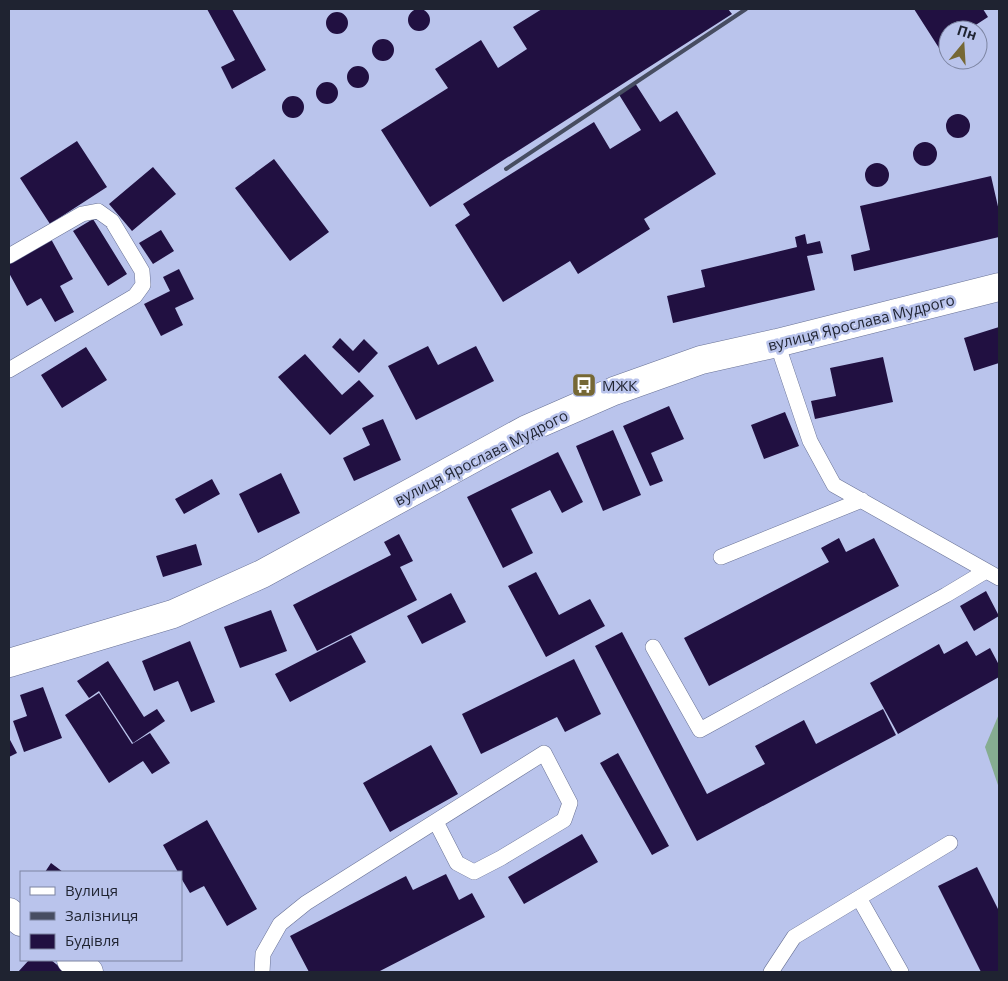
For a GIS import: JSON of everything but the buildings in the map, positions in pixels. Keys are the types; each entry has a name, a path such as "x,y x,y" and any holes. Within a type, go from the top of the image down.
{"main road":[{"name":"вулиця Ярослава Мудрого","path":"9,663 173,614 200,602 262,574 527,429 614,391 701,360 777,344 999,288"},
{"path":"9,912 20,921"}],"lane":[{"path":"9,256 82,214 98,211 112,221 117,229 142,271 143,285 135,296 9,370"},
{"path":"777,344 810,442 834,485 993,574"},
{"path":"721,557 862,500"},
{"path":"653,647 700,730 946,595 993,574"},
{"path":"262,972 264,954 280,924 306,903 544,753 570,803 564,820 474,872 457,863 436,822"},
{"path":"771,972 794,937 950,843"},
{"path":"859,898 901,972"}],"green space":[{"path":"999,714 999,788 985,747"}],"railway":[{"path":"506,169 746,9"}],"place":[{"name":"МЖК","path":"584,385"}]}
